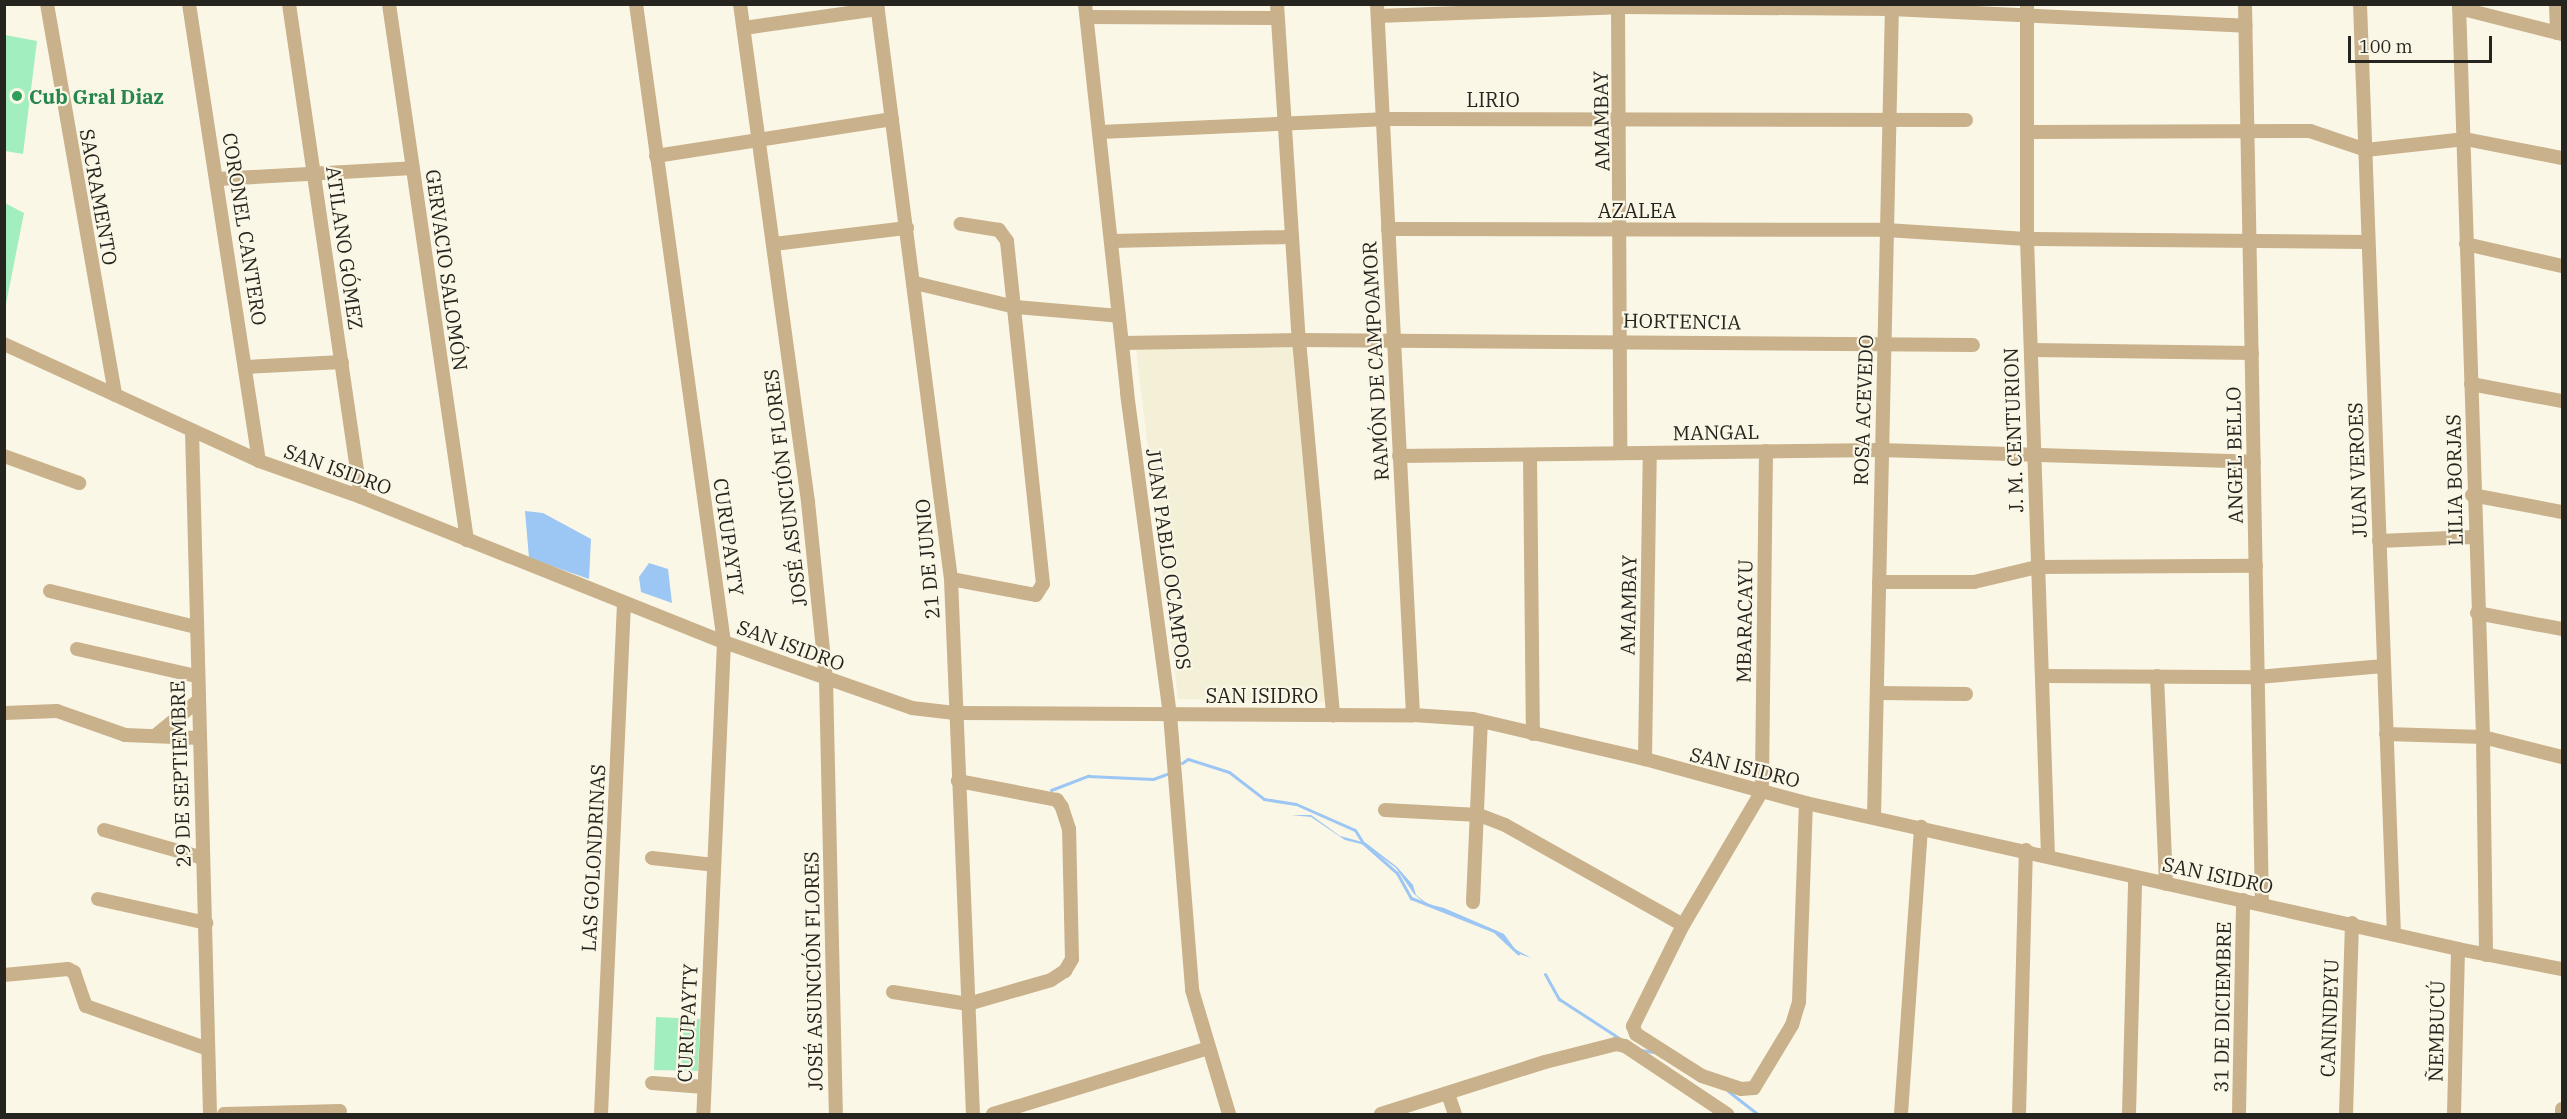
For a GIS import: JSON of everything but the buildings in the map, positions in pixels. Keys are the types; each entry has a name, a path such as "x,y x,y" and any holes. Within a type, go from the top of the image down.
{"street":[{"name":"SACRAMENTO","path":"47,4 115,395"},
{"name":"CORONEL CANTERO","path":"189,4 218,179 259,461"},
{"name":"ATILANO GÓMEZ","path":"289,4 361,497"},
{"name":"GERVACIO SALOMÓN","path":"389,4 467,540"},
{"name":"CURUPAYTY","path":"636,4 724,642 703,1114"},
{"name":"JOSÉ ASUNCIÓN FLORES","path":"741,4 808,502 826,679 836,1114"},
{"name":"ANGEL BELLO","path":"2245,4 2262,904"},
{"name":"JUAN VEROES","path":"2360,4 2394,934"},
{"path":"2459,6 2560,34 2556,4"},
{"path":"1377,10 1618,5 2027,9 2246,26"},
{"name":"AMAMBAY","path":"1618,5 1621,118 1620,452"},
{"name":"LILIA BORJAS","path":"2459,6 2465,139 2472,495 2483,737 2486,955"},
{"path":"744,28 878,7"},
{"name":"21 DE JUNIO","path":"878,7 951,579 973,1114"},
{"name":"ROSA ACEVEDO","path":"1874,817 1880,450 1892,7"},
{"name":"J. M. CENTURION","path":"2027,9 2027,239 2048,855"},
{"name":"RAMÓN DE CAMPOAMOR","path":"1377,10 1391,338 1413,715"},
{"path":"1086,11 1277,11 1290,237 1333,715"},
{"name":"JUAN PABLO OCAMPOS","path":"1086,11 1122,343 1170,714 1192,990 1229,1114"},
{"path":"656,156 758,138 892,119"},
{"name":"LIRIO","path":"1100,132 1284,126 1383,119 1966,120"},
{"path":"2027,132 2310,131 2366,150 2465,139 2562,158"},
{"path":"218,179 413,168"},
{"path":"951,579 1036,595 1043,584 1016,307 1004,233 960,224"},
{"path":"774,244 907,228"},
{"name":"AZALEA","path":"1388,229 1886,230 2027,239 2250,243 2367,242"},
{"path":"1112,241 1290,237"},
{"path":"2466,244 2562,266"},
{"path":"915,283 1016,307 1119,316"},
{"name":"HORTENCIA","path":"1122,343 1391,338 1973,345"},
{"name":"SAN ISIDRO","path":"4,344 259,461 361,497 724,642 885,701 955,713 1413,715 1481,721 1645,759 1806,803 2026,850 2135,878 2352,923 2458,949 2562,969"},
{"path":"2031,350 2252,353"},
{"path":"245,367 342,362"},
{"path":"2471,384 2562,401"},
{"name":"29 DE SEPTIEMBRE","path":"192,431 196,676 199,700 210,1114"},
{"name":"MANGAL","path":"1399,456 1880,450 2034,458 2254,462"},
{"name":"MBARACAYU","path":"1762,791 1766,451"},
{"name":"AMAMBAY","path":"1645,759 1650,453"},
{"path":"4,456 79,483"},
{"path":"1530,456 1533,734"},
{"path":"2472,495 2562,512"},
{"path":"2379,541 2475,537"},
{"path":"1879,582 1974,582 2037,567 2256,566"},
{"path":"50,591 195,627"},
{"name":"LAS GOLONDRINAS","path":"601,1114 624,603"},
{"path":"2477,613 2562,629"},
{"path":"77,650 196,676"},
{"path":"2042,676 2258,677 2384,666"},
{"path":"2157,676 2166,884"},
{"path":"1877,693 1966,694"},
{"path":"155,736 199,700"},
{"path":"4,712 57,711 124,735 199,738"},
{"path":"1473,902 1479,815 1481,721"},
{"path":"2386,734 2483,737 2562,757"},
{"path":"892,992 968,1004 1051,980 1065,971 1072,959 1069,829 1057,800 958,781"},
{"path":"1762,791 1683,925 1633,1031 1702,1076 1741,1089 1754,1088 1792,1026 1799,1002 1806,803"},
{"path":"1385,810 1479,815 1505,825 1683,925"},
{"path":"1901,1114 1921,827"},
{"path":"104,830 203,858"},
{"path":"2019,1114 2026,850"},
{"path":"652,858 714,865"},
{"path":"2129,1114 2135,878"},
{"path":"98,900 206,923"},
{"name":"31 DE DICIEMBRE","path":"2239,1114 2243,900"},
{"name":"CANINDEYU","path":"2346,1114 2352,923"},
{"name":"ÑEMBUCÚ","path":"2454,1114 2458,949"},
{"path":"4,975 68,969 74,972 86,1006 208,1048"},
{"path":"1381,1114 1556,1059 1620,1044 1727,1114"},
{"path":"993,1114 1209,1048"},
{"path":"652,1083 704,1087"},
{"path":"1448,1094 1455,1114"},
{"path":"2562,1109 2562,1114"},
{"path":"224,1114 340,1111"}],"shaded area":[{"path":"1303,347 1327,702 1178,699 1136,349"}],"green space":[{"name":"Cub Gral Diaz","path":"5,35 37,41 23,154 5,151"},
{"path":"5,203 24,213 5,309"},
{"path":"656,1017 700,1019 698,1071 654,1070"}],"water":[{"path":"525,511 543,513 591,539 589,579 529,558"},
{"path":"649,563 668,569 672,603 641,592 639,577"},
{"path":"1291,815 1311,815 1340,836 1366,843 1397,867 1413,885 1416,895 1428,904 1444,908 1504,934 1515,949 1531,958 1517,953 1494,930 1426,904 1414,894 1396,868 1365,845 1345,840 1311,817"}],"waterway":[{"path":"1182,763 1188,759 1229,772 1264,799 1296,804 1355,830 1363,843 1397,873 1411,898 1494,931 1518,953"},
{"path":"1051,790 1088,776 1153,779 1167,774"},
{"path":"1545,974 1559,999 1619,1038"},
{"path":"1640,1050 1654,1052"},
{"path":"1728,1091 1757,1114"}],"place":[{"name":"Cub Gral Diaz","path":"17,96"}]}
